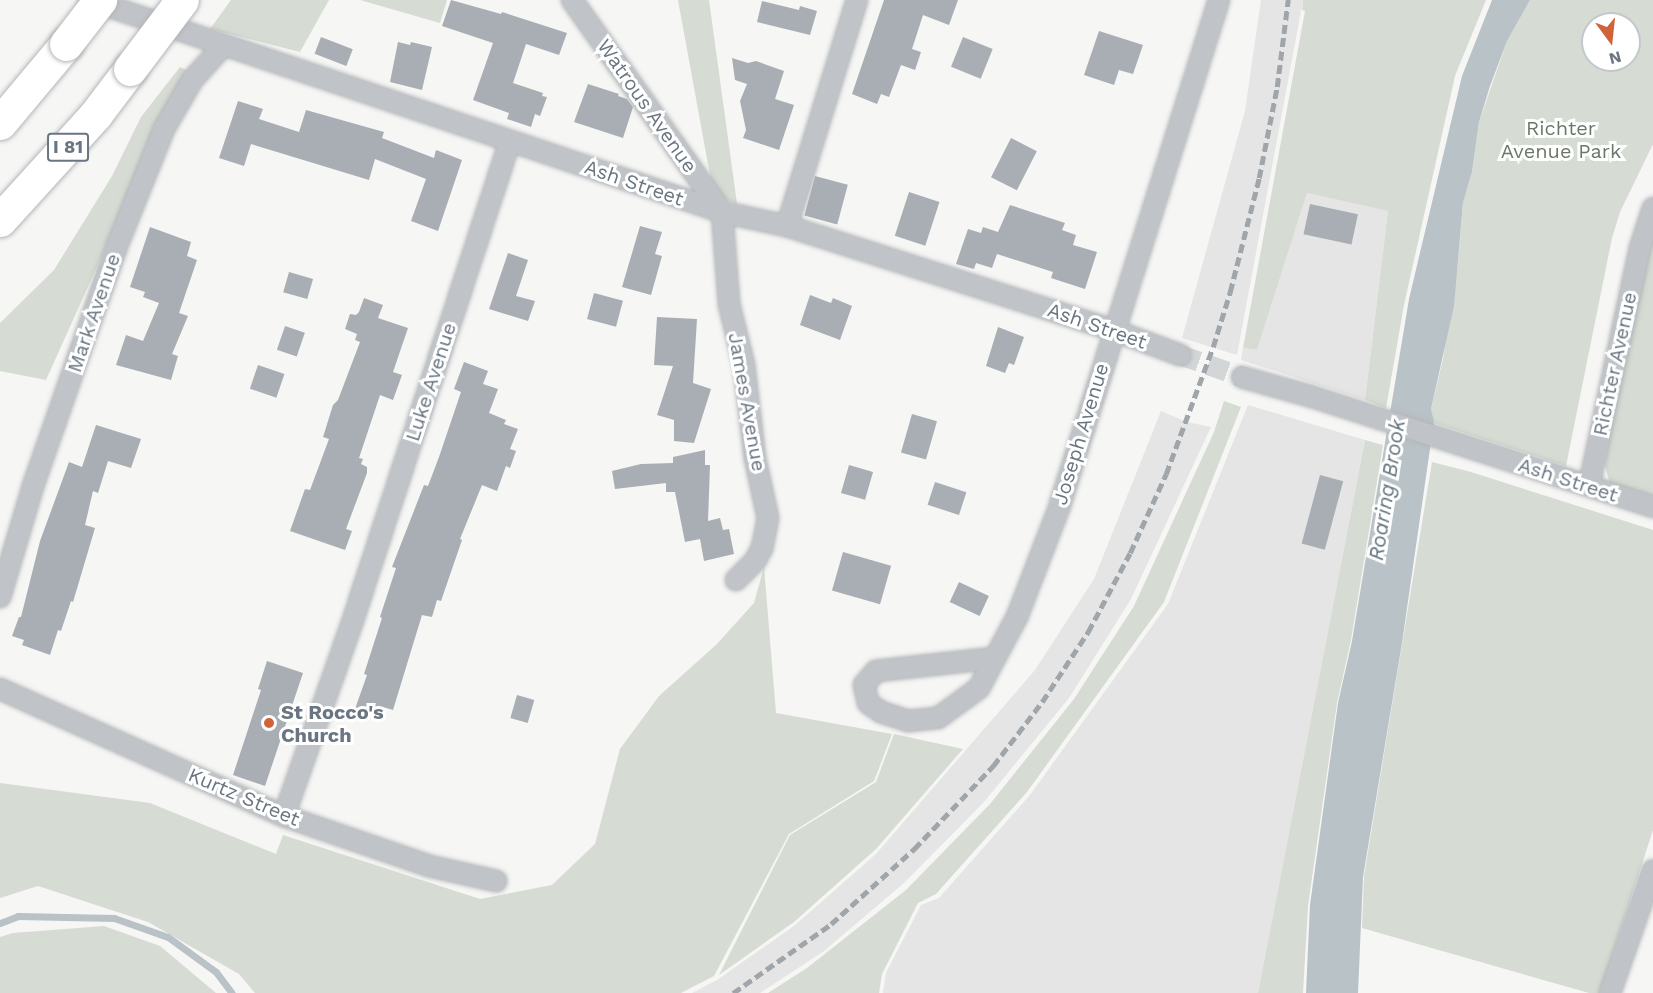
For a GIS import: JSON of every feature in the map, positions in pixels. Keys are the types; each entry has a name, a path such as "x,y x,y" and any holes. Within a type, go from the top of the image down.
{"highway":[{"path":"0,123 100,0"},
{"name":"I 81","path":"0,220 96,114 182,0"}],"street":[{"name":"Ash Street","path":"90,0 722,212 787,226 1113,330 1180,355"},
{"name":"Watrous Avenue","path":"572,0 722,212"},
{"path":"787,226 857,0"},
{"name":"Joseph Avenue","path":"995,658 876,671 864,685 868,703 881,712 908,721 938,718 979,688 1017,617 1059,508 1113,330 1219,0"},
{"name":"Mark Avenue","path":"0,597 41,464 119,241 164,129 193,79 224,45"},
{"name":"Luke Avenue","path":"284,816 352,623 510,141"},
{"name":"Richter Avenue","path":"1589,486 1640,248 1653,208"},
{"name":"James Avenue","path":"722,212 729,304 744,365 753,447 768,518 762,548 755,561 736,580"},
{"name":"Ash Street","path":"1242,377 1653,507"},
{"name":"Kurtz Street","path":"0,689 284,816 429,866 496,881"},
{"path":"1610,993 1653,870"}],"shaded area":[{"path":"1261,0 1303,0 1237,355 1182,338 1245,111"},
{"path":"1307,193 1388,211 1365,400 1241,360 1243,348 1257,350"},
{"path":"1248,405 1365,440 1258,993 883,993 886,973 921,905 939,898 1030,795 1168,604"},
{"path":"1161,411 1187,422 1211,427 1131,599 1069,698 984,802 905,882 824,951 760,993 692,993 717,980 794,926 876,854 1035,670 1094,579"}],"green space":[{"path":"231,0 329,0 300,52 210,29"},
{"path":"360,0 447,0 440,23"},
{"path":"678,0 709,0 737,204 716,195 710,175"},
{"path":"1303,0 1486,0 1455,76 1404,305 1386,408 1365,400 1388,211 1307,193 1257,350 1243,348 1305,11 1302,10"},
{"name":"Richter Avenue Park","path":"1530,0 1653,0 1653,144 1620,212 1612,238 1566,466 1434,423 1431,409 1443,359 1458,262 1463,203 1472,172 1479,122 1507,41"},
{"path":"180,67 192,73 158,131 46,380 0,371 0,323 54,270 112,176 141,117"},
{"path":"1653,229 1653,504 1612,491 1605,466 1613,410"},
{"path":"1224,401 1241,407 1164,602 1027,792 936,894 918,903 882,974 879,993 768,993 807,968 906,890 990,804 1074,699 1134,606 1214,432"},
{"path":"1365,440 1383,445 1351,640 1337,703 1308,906 1303,993 1258,993"},
{"path":"1432,462 1471,472 1653,530 1653,830 1600,993 1589,993 1362,928 1364,876"},
{"path":"764,567 776,713 892,734 874,781 789,834 714,976 681,993 255,993 239,974 148,922 38,886 0,898 0,783 150,803 276,854 283,835 480,899 552,885 595,844 620,749 659,696 717,644 754,603"},
{"path":"894,734 963,749 876,849 794,922 719,975 790,835 876,782"},
{"path":"104,926 160,946 216,993 0,993 0,937 13,933"}],"water":[{"path":"1492,0 1530,0 1507,41 1490,86 1479,122 1472,172 1463,203 1454,306 1431,409 1434,421 1402,643 1363,877 1358,993 1306,993 1310,905 1338,703 1352,641 1409,299 1462,76"}],"building":[{"path":"451,0 501,14 502,12 567,33 559,55 526,44 513,83 543,93 542,96 547,97 540,116 535,114 531,127 507,119 509,113 473,100 493,43 442,26"},
{"path":"884,0 958,0 949,25 923,15 912,49 921,52 915,70 901,65 889,97 881,94 877,104 852,94"},
{"path":"762,1 799,10 800,6 817,11 810,35 757,22"},
{"path":"1099,31 1143,45 1133,74 1119,70 1114,85 1084,75"},
{"path":"321,37 353,49 346,66 315,54"},
{"path":"963,37 993,49 981,79 951,67"},
{"path":"398,42 410,45 411,42 432,47 422,90 390,82"},
{"path":"732,58 748,63 756,61 784,71 775,99 794,105 779,150 743,138 746,130 740,101 747,84 735,80"},
{"path":"588,84 619,94 618,96 627,99 633,107 623,138 574,122"},
{"path":"238,101 263,109 259,119 299,132 306,110 384,132 382,138 434,158 436,150 462,160 438,231 411,221 426,179 375,159 369,180 251,144 244,166 219,158"},
{"path":"1011,138 1037,151 1017,190 991,177"},
{"path":"815,176 848,185 837,224 804,216"},
{"path":"909,192 939,202 925,246 895,236"},
{"path":"1310,204 1358,214 1351,245 1304,234"},
{"path":"1010,205 1065,223 1062,230 1076,235 1073,245 1097,252 1085,289 1051,278 1053,272 997,254 992,268 976,263 974,269 956,264 968,229 981,233 983,227 998,232"},
{"path":"640,226 662,232 655,254 662,256 651,295 622,287"},
{"path":"150,227 191,242 187,256 197,260 179,313 188,316 172,354 178,356 171,380 116,365 126,335 143,341 159,303 143,297 145,292 130,287"},
{"path":"508,253 528,260 516,296 535,301 528,321 489,309"},
{"path":"289,272 313,279 307,299 283,292"},
{"path":"594,293 623,301 616,327 587,319"},
{"path":"810,295 831,303 833,298 852,306 840,340 800,325"},
{"path":"364,298 383,305 378,318 408,328 393,372 402,375 393,400 380,395 359,458 363,459 361,464 367,467 367,473 346,529 352,531 345,550 290,531 305,489 310,490 329,439 323,437 333,405 338,400 360,342 355,340 357,334 345,329 350,314 356,315 359,312"},
{"path":"657,317 697,319 693,383 711,389 694,443 674,441 674,420 657,415 673,366 654,365"},
{"path":"285,326 305,333 297,356 277,350"},
{"path":"998,327 1024,337 1014,365 1009,363 1005,373 986,366"},
{"path":"464,362 488,371 483,384 498,389 489,413 506,420 504,424 518,429 510,449 516,451 510,468 506,466 497,491 482,485 460,539 462,540 441,601 437,600 432,617 422,615 393,710 383,707 380,717 355,709 367,675 364,674 396,568 392,567 424,485 428,486 439,457 461,392 454,389"},
{"path":"258,365 284,374 276,398 250,389"},
{"path":"912,414 937,421 926,460 901,452"},
{"path":"96,425 141,439 131,468 108,461 98,493 93,491 85,525 95,528 73,602 71,601 61,631 58,630 50,655 22,645 24,640 12,636 19,617 21,617 40,541 69,462 82,467"},
{"path":"705,450 705,465 710,465 708,521 720,518 723,530 729,529 734,554 704,561 700,539 685,542 675,492 666,492 666,483 615,489 612,471 641,464 673,463 673,457"},
{"path":"849,465 873,472 865,500 841,493"},
{"path":"1320,475 1343,481 1325,550 1302,544"},
{"path":"935,482 966,492 959,515 928,505"},
{"path":"843,552 891,566 880,604 832,590"},
{"path":"959,582 989,596 980,616 950,602"},
{"name":"St Rocco's Church","path":"267,661 303,673 265,786 233,775 261,690 258,689"},
{"path":"517,695 534,700 528,723 510,718"}],"waterway":[{"name":"Roaring Brook","path":"0,923 18,916 114,918 168,937 216,972 232,993"}],"tunnel":[{"path":"1180,355 1242,377"}],"railway":[{"path":"733,993 831,924 914,849 993,766 1042,702 1088,632 1130,553 1166,474 1213,347 1230,292 1259,178 1277,87 1288,0"}],"place":[{"name":"St Rocco's Church","path":"269,723"}]}
